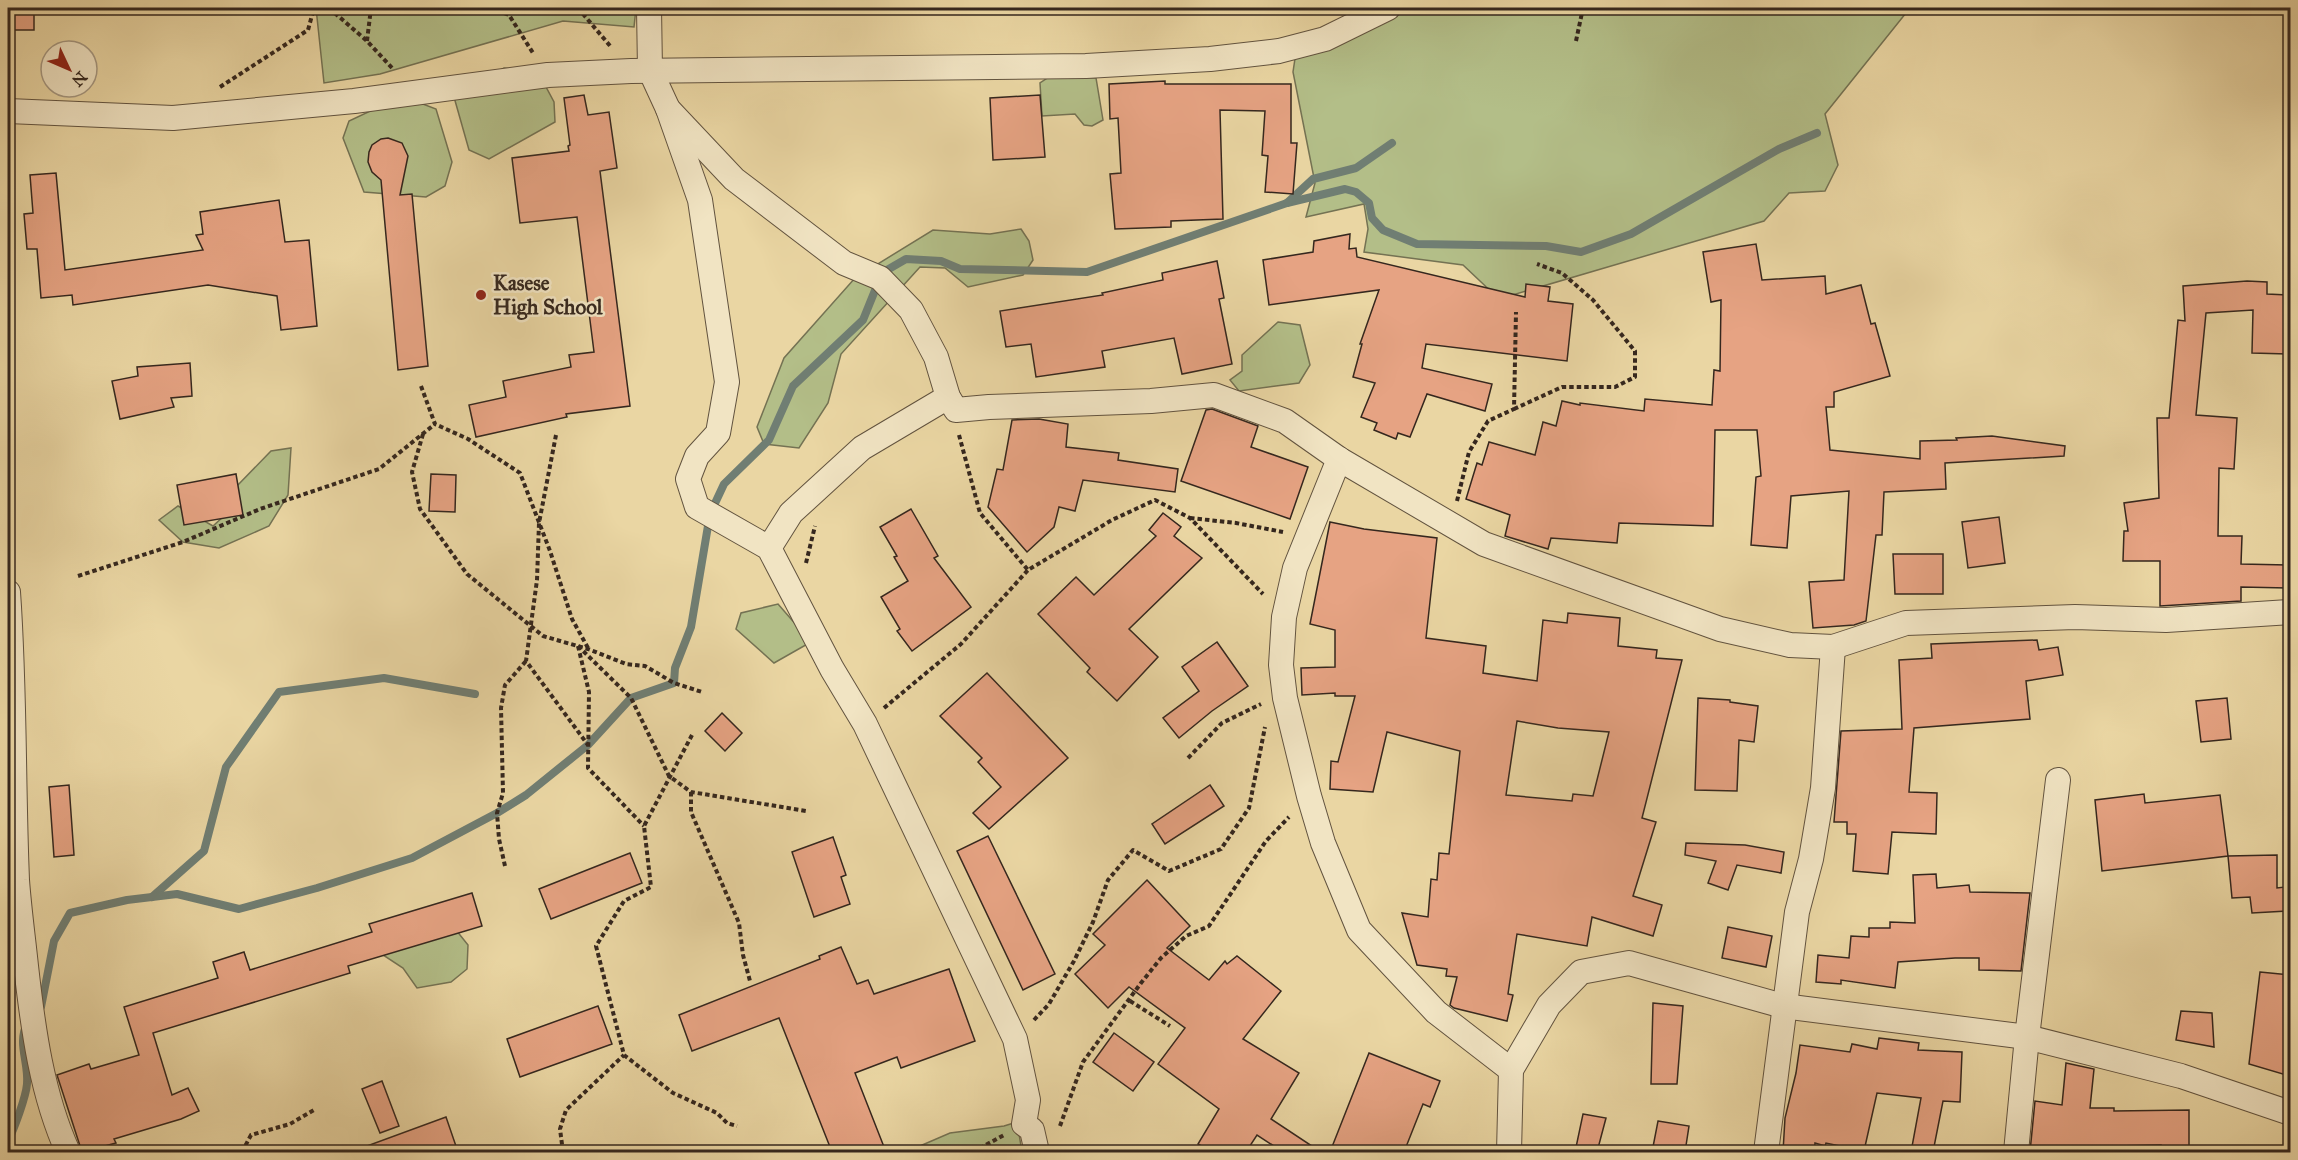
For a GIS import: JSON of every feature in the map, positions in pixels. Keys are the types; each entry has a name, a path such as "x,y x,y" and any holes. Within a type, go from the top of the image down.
{"street":[{"path":"649,8 640,70 668,109 734,179 844,263 880,278 911,310 936,357 952,404"},
{"path":"8,111 173,118 354,100 548,75 640,70 1086,66 1210,59 1279,51 1325,39 1388,8"},
{"path":"668,109 700,200 727,382 718,433 697,456 688,479 697,507 769,548 832,669 865,724 1015,1039 1028,1100 1024,1124 1032,1130 1037,1152"},
{"path":"769,548 791,513 862,448 952,404 989,407 1151,401 1214,395 1285,421 1339,459 1484,544 1720,629 1791,645 1833,647 1906,623 2075,617 2166,620 2290,612"},
{"path":"1339,459 1295,568 1284,617 1277,699 1323,843 1359,930 1436,1012 1511,1070"},
{"path":"8,592 12,881 32,1016 49,1099 59,1133 68,1152"},
{"path":"1766,1152 1797,912 1811,859 1823,788 1833,647"},
{"path":"2016,1152 2027,1037 2058,780"},
{"path":"1509,1152 1511,1070 1549,1005 1581,972 1629,963 1784,1006 2027,1037 2181,1076 2290,1113"}],"path":[{"path":"219,88 308,30 314,8"},
{"path":"329,8 368,41 415,92"},
{"path":"368,41 371,8"},
{"path":"490,8 508,15 548,75"},
{"path":"578,8 640,70"},
{"path":"1576,41 1583,8"},
{"path":"1452,524 1469,452 1488,421 1562,387 1615,387 1635,377 1635,351 1593,300 1562,273 1537,264"},
{"path":"1514,409 1516,312"},
{"path":"421,386 435,424 468,440 520,472 550,551 572,620 588,649"},
{"path":"952,404 980,513 1028,570"},
{"path":"78,576 183,542 260,509 379,469 435,424"},
{"path":"423,434 412,472 420,509 467,574 543,636 578,645 626,664 645,666 674,682 702,692"},
{"path":"505,866 499,839 497,813 503,794 501,708 505,685 526,661 537,580 539,523 556,435"},
{"path":"865,724 961,644 1028,570 1112,520 1155,500 1190,518 1284,617"},
{"path":"1190,518 1236,522 1307,537"},
{"path":"799,604 808,548 815,525"},
{"path":"578,645 590,692 588,768 644,826"},
{"path":"578,645 631,698 669,776 691,792 806,811"},
{"path":"526,661 588,745"},
{"path":"1188,758 1222,723 1277,699"},
{"path":"1015,1039 1049,1004 1093,922 1108,880 1133,850 1169,871 1221,849 1250,808 1277,699"},
{"path":"692,735 644,826 651,886 624,901 596,946 624,1055 673,1093 717,1113 727,1123 737,1126"},
{"path":"691,792 691,812 739,923 743,955 750,981"},
{"path":"1060,1126 1083,1062 1141,983 1161,958 1186,936 1209,927 1266,841 1309,796"},
{"path":"1130,1001 1170,1026"},
{"path":"563,1152 560,1129 567,1110 624,1055"},
{"path":"242,1152 251,1135 290,1124 314,1110"},
{"path":"973,1152 1024,1124"},
{"path":"905,1148 911,1152"}],"green space":[{"path":"316,8 636,8 634,27 563,21 380,74 324,83"},
{"path":"1374,8 1910,8 1825,114 1838,165 1825,191 1789,193 1764,221 1499,299 1463,265 1364,252 1368,229 1364,204 1306,217 1315,183 1293,72 1296,52"},
{"path":"504,68 538,72 554,102 555,122 489,159 469,150 454,97"},
{"path":"1052,75 1096,78 1103,120 1092,126 1084,125 1075,114 1042,116 1040,83"},
{"path":"402,96 436,109 452,162 445,186 426,197 364,192 343,138 349,121"},
{"path":"1021,229 1029,241 1033,260 1023,275 968,287 945,268 920,267 841,354 828,403 799,448 764,444 757,427 784,358 855,278 933,230 990,234"},
{"path":"1278,322 1300,325 1310,365 1299,383 1239,391 1230,380 1242,371 1242,355"},
{"path":"291,448 288,495 269,526 219,548 183,542 159,520 178,506 213,526 239,502 236,487 271,451"},
{"path":"778,604 811,642 774,663 736,629 741,613"},
{"path":"456,930 468,945 467,969 451,982 417,988 403,968 380,953"},
{"path":"1017,1122 1022,1152 906,1152 950,1133 1004,1126"}],"building":[{"path":"8,8 34,8 34,30 8,30"},
{"path":"1165,81 1165,84 1291,84 1291,143 1297,143 1293,194 1265,192 1268,156 1262,155 1265,111 1220,110 1223,219 1171,221 1171,227 1115,229 1110,174 1121,173 1118,118 1110,119 1109,84"},
{"path":"584,95 588,115 609,112 617,168 600,171 630,406 566,414 567,417 476,437 469,405 506,397 503,381 571,367 569,355 594,352 577,217 520,223 512,158 569,151 564,98"},
{"path":"1040,95 1045,157 993,160 990,98"},
{"path":"388,138 402,143 408,156 400,195 412,194 428,366 398,370 381,180 372,172 368,162 372,145 381,139"},
{"path":"56,173 65,270 203,250 196,235 203,234 200,212 279,200 285,242 309,240 317,326 281,330 277,296 208,285 73,305 72,295 41,298 37,249 27,249 24,214 33,213 30,175"},
{"path":"1350,234 1349,249 1356,248 1357,257 1525,297 1526,284 1550,287 1548,301 1573,304 1567,361 1426,344 1422,368 1492,384 1485,411 1427,394 1410,437 1398,433 1396,439 1374,430 1377,423 1361,417 1375,383 1353,377 1362,344 1360,344 1379,290 1269,305 1263,260 1313,252 1314,241"},
{"path":"1756,244 1762,280 1825,276 1826,294 1861,285 1871,324 1875,323 1890,376 1834,392 1834,407 1826,407 1830,450 1920,459 1920,441 1992,436 2065,446 2064,456 1945,463 1946,489 1884,492 1882,535 1876,535 1866,621 1854,625 1813,628 1809,582 1844,580 1849,491 1791,496 1787,548 1751,545 1756,477 1761,476 1757,430 1715,430 1713,526 1619,523 1617,543 1551,538 1548,549 1505,536 1510,515 1466,499 1477,463 1482,465 1489,442 1535,455 1543,422 1556,426 1562,401 1644,411 1645,399 1712,405 1714,370 1720,371 1721,300 1711,302 1703,252"},
{"path":"1217,261 1224,298 1219,299 1232,364 1182,374 1174,338 1102,351 1105,367 1036,377 1031,344 1006,347 1000,311 1103,295 1102,293 1163,280 1162,273"},
{"path":"2247,281 2267,282 2267,294 2290,295 2289,354 2252,353 2253,310 2206,313 2196,415 2237,418 2234,469 2219,468 2218,536 2242,536 2241,564 2290,565 2290,588 2241,587 2241,601 2160,606 2160,561 2123,561 2124,531 2128,531 2124,503 2159,498 2157,418 2169,418 2178,320 2185,321 2183,286"},
{"path":"190,363 192,396 171,398 174,407 120,419 112,381 138,376 137,367"},
{"path":"1212,409 1258,426 1251,447 1308,467 1290,519 1181,481 1206,410"},
{"path":"1039,419 1068,424 1066,447 1119,453 1118,460 1178,469 1175,492 1083,480 1075,511 1059,507 1054,527 1027,552 988,507 997,469 1003,470 1012,420"},
{"path":"236,474 243,515 184,525 177,485"},
{"path":"431,474 456,475 455,512 429,511"},
{"path":"911,509 938,556 934,558 971,607 912,651 897,631 900,629 881,597 908,581 880,527"},
{"path":"1163,513 1181,527 1174,536 1202,558 1129,629 1158,657 1117,701 1087,672 1090,668 1038,614 1076,577 1094,595 1156,536 1149,530"},
{"path":"1999,517 2005,563 1968,568 1962,522"},
{"path":"1330,522 1364,529 1437,538 1426,638 1486,646 1483,673 1537,681 1543,620 1567,623 1568,613 1620,618 1618,646 1657,650 1656,658 1682,660 1642,818 1656,822 1633,896 1662,905 1653,936 1592,917 1587,946 1517,934 1508,994 1513,995 1507,1021 1454,1008 1450,1005 1457,977 1446,976 1447,969 1417,965 1402,913 1428,917 1431,879 1437,880 1439,853 1449,854 1460,751 1387,732 1373,792 1330,789 1331,761 1338,762 1355,696 1335,696 1335,693 1302,695 1301,668 1335,667 1335,630 1310,624","holes":["1517,721 1558,728 1609,732 1593,796 1573,794 1572,801 1506,795"]},
{"path":"1893,554 1943,554 1943,594 1895,594"},
{"path":"2037,640 2039,650 2058,647 2063,675 2026,681 2030,719 1914,728 1909,792 1937,793 1936,834 1892,832 1888,874 1853,871 1856,834 1847,834 1847,822 1834,822 1841,731 1902,729 1899,660 1932,658 1931,644"},
{"path":"1217,642 1248,686 1179,738 1163,718 1199,691 1182,667"},
{"path":"987,673 1068,758 989,829 973,813 1001,787 978,762 982,758 940,716"},
{"path":"1698,698 1730,700 1730,702 1758,706 1754,742 1739,740 1737,791 1695,790"},
{"path":"2227,698 2231,739 2201,742 2196,701"},
{"path":"722,713 742,733 725,751 705,731"},
{"path":"69,785 74,855 54,857 49,787"},
{"path":"1210,785 1224,806 1165,844 1152,824"},
{"path":"2144,794 2145,803 2220,795 2228,856 2102,871 2095,800"},
{"path":"988,836 1055,974 1023,990 957,851"},
{"path":"833,837 846,875 841,877 850,904 814,917 792,852"},
{"path":"1686,843 1745,845 1784,852 1781,873 1737,865 1728,890 1708,883 1716,861 1685,855"},
{"path":"630,853 642,883 551,919 539,889"},
{"path":"2277,855 2277,888 2285,887 2287,911 2252,913 2250,897 2232,898 2228,856"},
{"path":"1936,874 1937,888 1969,885 1970,892 2030,893 2021,971 1979,970 1979,958 1955,958 1898,962 1895,988 1841,980 1841,984 1816,982 1818,955 1849,958 1851,936 1869,937 1869,928 1890,928 1890,922 1915,923 1913,875"},
{"path":"1147,880 1190,926 1167,948 1209,980 1225,961 1227,964 1237,956 1281,991 1243,1039 1299,1073 1271,1119 1321,1152 1283,1152 1257,1135 1246,1152 1212,1152 1198,1144 1219,1109 1158,1064 1185,1028 1129,987 1108,1008 1075,974 1105,945 1093,934"},
{"path":"472,893 482,926 348,966 350,973 153,1033 172,1095 188,1088 199,1111 181,1119 114,1139 116,1143 82,1152 57,1075 89,1064 91,1069 139,1055 124,1007 218,978 213,962 244,952 250,970 372,932 369,924"},
{"path":"1728,927 1772,936 1766,967 1722,958"},
{"path":"841,947 857,984 868,980 874,994 949,969 975,1041 901,1068 897,1057 855,1073 886,1152 832,1152 779,1018 692,1051 679,1015 820,959 819,956"},
{"path":"2260,972 2290,975 2290,1076 2249,1064"},
{"path":"1653,1003 1683,1006 1677,1084 1651,1084"},
{"path":"598,1006 612,1044 520,1077 507,1039"},
{"path":"2181,1011 2212,1013 2214,1047 2176,1040"},
{"path":"1114,1033 1154,1062 1133,1091 1093,1062"},
{"path":"1879,1038 1919,1043 1918,1050 1962,1052 1960,1102 1943,1101 1933,1152 1911,1152 1921,1098 1877,1093 1864,1151 1815,1143 1814,1152 1783,1152 1785,1118 1800,1045 1850,1052 1852,1044 1877,1049"},
{"path":"1369,1053 1440,1081 1430,1107 1423,1104 1404,1152 1330,1152"},
{"path":"2066,1063 2094,1069 2090,1108 2114,1108 2114,1111 2189,1110 2189,1152 2161,1152 2161,1145 2114,1146 2114,1152 2030,1152 2035,1101 2062,1105"},
{"path":"382,1081 399,1126 380,1133 362,1089"},
{"path":"1583,1114 1606,1118 1597,1152 1575,1152"},
{"path":"446,1117 458,1152 356,1152 356,1150"},
{"path":"1658,1121 1689,1126 1685,1152 1652,1152"}],"waterway":[{"path":"1287,203 1345,189 1356,192 1369,203 1372,218 1383,230 1417,244 1546,246 1581,252 1631,234 1779,149 1817,133"},
{"path":"39,1009 54,941 70,913 127,900 177,894 239,909 317,888 412,858 526,795 588,745 631,698 674,683 675,668 691,627 710,514 724,484 769,440 793,386 863,320 880,278 887,270 906,259 941,261 960,269 1087,272 1287,203 1313,179 1356,168 1392,143"},
{"path":"152,897 204,851 226,767 279,692 384,678 475,694"},
{"path":"8,1141 26,1090 27,1076 23,1038 27,1024"}],"place":[{"name":"Kasese High School","path":"481,295"}]}
